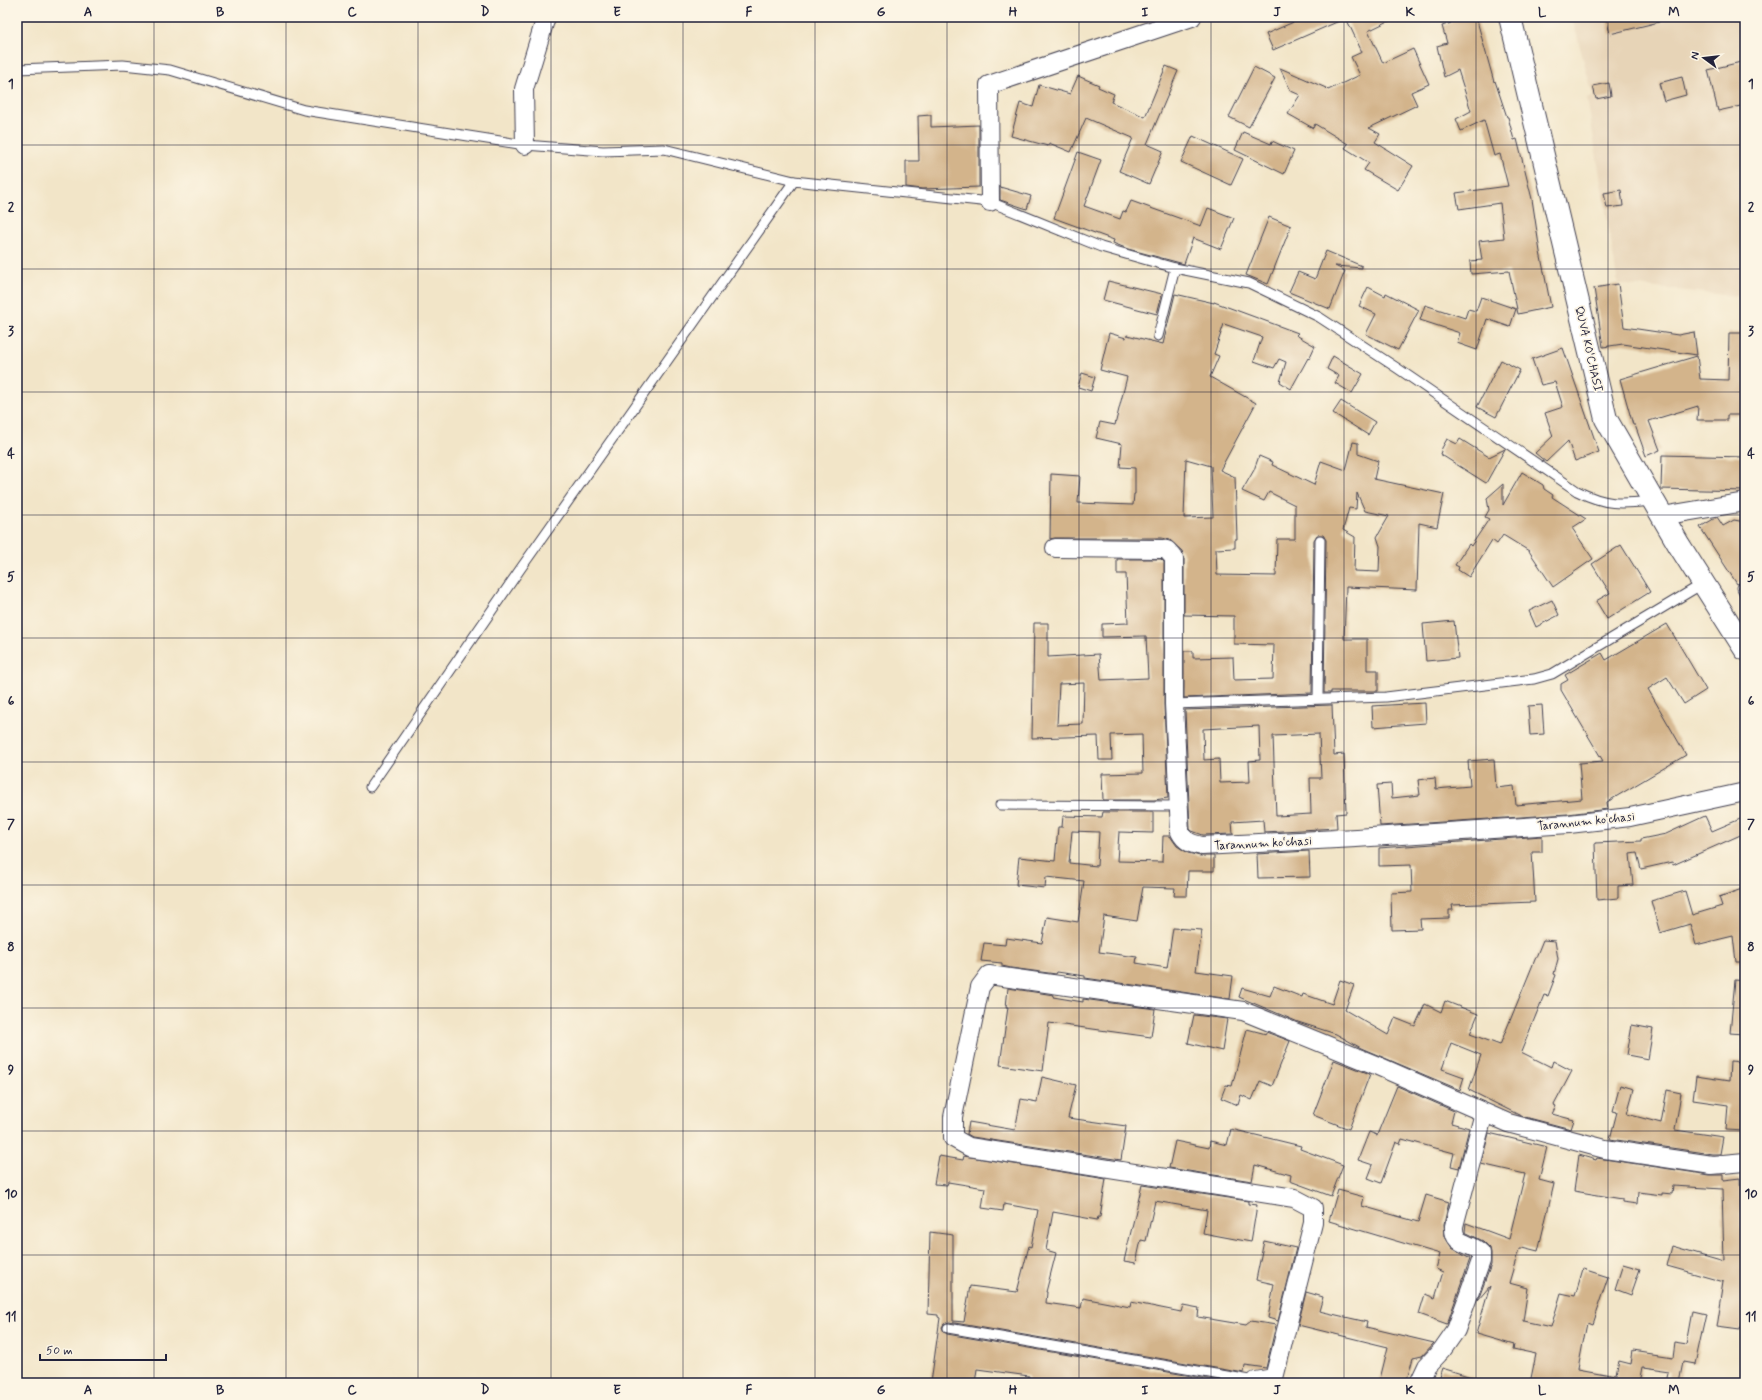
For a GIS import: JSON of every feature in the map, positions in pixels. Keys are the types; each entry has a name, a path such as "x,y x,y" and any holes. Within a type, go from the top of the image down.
{"main road":[{"name":"QUVA KO'CHASI","path":"1510,17 1606,419 1679,546 1745,649"}],"street":[{"path":"525,145 524,90 546,17"},
{"path":"990,202 989,85 1189,17"},
{"path":"1657,509 1745,502"},
{"name":"Tarannum koʻchasi","path":"1055,548 1162,548 1171,553 1174,558 1174,704 1178,806 1180,832 1182,837 1194,844 1202,846 1356,838 1569,824 1630,817 1745,792"},
{"path":"1255,1382 1274,1378 1313,1223 1313,1208 1294,1198 969,1147 953,1138 953,1117 980,987 989,975 1243,1011 1378,1066 1508,1123 1606,1149 1712,1165 1745,1162"},
{"path":"1419,1383 1427,1366 1442,1350 1456,1330 1481,1261 1481,1253 1477,1248 1459,1241 1453,1234 1484,1112"}],"lane":[{"path":"17,69 123,64 170,70 304,110 525,145 603,151 664,149 794,181 990,202 1101,247 1175,268 1249,283 1319,317 1397,368 1577,491 1593,499 1657,509"},
{"path":"370,787 525,561 794,181"},
{"path":"1158,336 1175,268"},
{"path":"1318,698 1320,540"},
{"path":"1174,704 1318,698 1386,697 1534,679 1552,674 1704,583"},
{"path":"1000,805 1178,806"},
{"path":"948,1328 1255,1382"}],"shaded area":[{"path":"1572,17 1745,17 1745,297 1618,284 1587,98 1593,96"}],"building":[{"path":"1305,17 1397,17 1368,31 1383,63 1413,49 1429,84 1411,92 1417,105 1369,128 1380,134 1375,142 1413,166 1398,190 1364,170 1369,163 1345,148 1348,144 1315,124 1313,128 1288,114 1300,95 1291,91 1280,68 1328,90 1360,75 1351,57 1362,52 1346,18 1273,50 1266,34"},
{"path":"1450,17 1476,17 1494,82 1495,81 1508,117 1514,140 1517,139 1532,199 1540,252 1551,307 1518,314 1509,271 1471,274 1470,261 1482,260 1479,241 1504,238 1500,203 1459,209 1456,193 1508,186 1500,154 1494,156 1484,120 1461,131 1456,119 1471,111 1458,70 1444,77 1437,46 1447,43 1442,26 1451,23"},
{"path":"1606,17 1659,17 1659,22 1610,34"},
{"path":"1745,61 1745,105 1718,111 1708,70"},
{"path":"1166,66 1178,71 1147,144 1163,151 1149,184 1119,171 1133,138 1086,118 1071,152 1049,143 1048,146 1011,136 1020,103 1033,107 1039,85 1070,94 1078,76 1099,85 1098,87 1114,94 1111,102 1145,117"},
{"path":"1254,67 1275,78 1249,127 1229,117"},
{"path":"1682,77 1686,95 1664,101 1659,83"},
{"path":"1609,83 1611,96 1596,99 1593,86"},
{"path":"931,115 931,127 979,125 979,187 922,189 906,187 906,161 919,161 918,116"},
{"path":"1243,132 1271,144 1272,141 1294,151 1284,174 1235,150"},
{"path":"1193,136 1243,159 1231,185 1181,162"},
{"path":"1078,152 1101,160 1084,206 1120,219 1123,211 1126,212 1131,201 1201,226 1208,208 1234,218 1221,249 1193,238 1184,264 1128,249 1113,243 1114,240 1054,218"},
{"path":"1000,187 1031,196 1027,209 1000,200"},
{"path":"1621,190 1623,206 1607,208 1604,193"},
{"path":"1269,217 1291,226 1268,284 1246,275"},
{"path":"1326,251 1362,266 1362,268 1335,266 1345,271 1330,309 1289,292 1298,272 1315,279"},
{"path":"1108,281 1162,294 1157,314 1103,300"},
{"path":"1618,284 1624,327 1678,335 1694,332 1697,355 1623,344 1603,347 1594,288"},
{"path":"1368,287 1385,296 1386,293 1419,310 1398,350 1366,334 1376,314 1359,306"},
{"path":"1175,294 1214,302 1298,333 1296,335 1315,346 1291,389 1280,382 1286,362 1279,359 1274,368 1254,361 1262,337 1224,324 1214,354 1219,356 1210,377 1256,403 1220,470 1235,477 1237,539 1235,539 1235,548 1216,549 1217,575 1276,576 1277,539 1295,539 1295,505 1269,492 1264,501 1242,491 1254,470 1259,456 1273,462 1272,465 1314,485 1321,461 1346,470 1353,442 1358,443 1358,454 1378,461 1374,479 1444,494 1437,527 1419,523 1417,590 1346,587 1344,639 1367,639 1367,670 1378,670 1378,691 1331,691 1331,693 1324,693 1326,540 1323,535 1317,535 1314,540 1312,693 1184,698 1184,651 1193,651 1193,658 1233,657 1234,680 1273,679 1274,645 1234,644 1234,616 1184,615 1184,557 1182,551 1170,540 1162,538 1050,539 1051,474 1080,476 1078,503 1133,505 1135,494 1135,468 1120,467 1122,444 1096,438 1100,422 1115,425 1127,377 1100,370 1109,333 1126,338 1127,335 1163,344","holes":["1186,459 1211,466 1213,517 1184,518","1357,493 1365,511 1389,516 1377,537 1380,546 1379,572 1354,571 1355,537 1343,530 1349,508 1356,509"]},
{"path":"1481,297 1516,309 1510,327 1487,319 1477,350 1457,343 1460,333 1420,320 1425,305 1465,318 1468,309 1476,311"},
{"path":"1729,333 1745,333 1745,415 1727,415 1727,420 1697,420 1698,406 1649,421 1660,450 1646,456 1635,425 1633,425 1620,379 1697,356 1700,379 1728,380"},
{"path":"1563,348 1599,452 1575,461 1568,441 1546,462 1535,453 1553,436 1545,413 1563,407 1555,382 1541,385 1532,359"},
{"path":"1333,356 1363,374 1352,393 1335,383 1339,376 1327,369"},
{"path":"1501,360 1520,370 1496,417 1477,407"},
{"path":"1082,373 1095,377 1091,391 1078,387"},
{"path":"1341,401 1375,422 1368,435 1333,413"},
{"path":"1447,439 1457,444 1460,439 1489,457 1505,449 1486,483 1440,454"},
{"path":"1662,455 1745,457 1745,491 1661,489"},
{"path":"1522,472 1543,485 1544,489 1553,495 1552,497 1586,519 1572,528 1593,559 1553,587 1529,551 1503,535 1497,544 1492,540 1469,577 1458,570 1459,567 1455,565 1469,544 1471,546 1489,519 1485,517 1489,510 1487,498 1503,484 1503,505"},
{"path":"1717,517 1723,526 1734,520 1745,522 1745,583 1742,582 1737,584 1700,527"},
{"path":"1621,545 1650,592 1607,619 1596,601 1610,593 1592,564"},
{"path":"1117,559 1161,559 1164,562 1164,704 1168,798 1154,800 1103,800 1102,774 1143,773 1142,734 1111,735 1112,760 1099,760 1098,736 1032,738 1034,623 1048,623 1048,657 1099,654 1101,680 1148,678 1146,636 1102,637 1102,624 1128,623 1126,574 1117,574","holes":["1084,683 1083,724 1057,725 1059,684"]},
{"path":"1552,600 1559,615 1536,627 1529,611"},
{"path":"1454,621 1458,658 1426,661 1423,624"},
{"path":"1667,624 1706,690 1684,704 1667,677 1648,689 1686,755 1607,802 1608,809 1568,814 1380,826 1377,785 1391,784 1392,798 1420,795 1418,780 1435,778 1436,789 1470,786 1468,761 1494,759 1496,788 1514,786 1516,805 1582,799 1579,763 1603,761 1561,690 1561,684 1568,680 1565,675 1602,653 1606,660"},
{"path":"1425,703 1426,723 1373,727 1372,706"},
{"path":"1332,705 1334,755 1344,754 1346,813 1336,814 1337,828 1264,832 1263,820 1232,822 1233,834 1203,835 1192,831 1190,829 1185,710","holes":["1259,726 1260,760 1249,761 1250,782 1220,783 1219,759 1204,760 1203,729","1319,734 1321,778 1310,778 1311,814 1276,816 1273,736"]},
{"path":"1542,705 1544,734 1530,735 1528,706"},
{"path":"1103,812 1153,812 1153,833 1119,832 1117,861 1162,862 1163,836 1170,836 1177,846 1188,853 1200,856 1214,856 1214,871 1188,871 1187,896 1174,896 1175,888 1143,887 1137,921 1104,916 1099,952 1137,957 1136,963 1167,968 1173,928 1202,930 1196,971 1233,976 1230,999 1085,978 1085,976 1057,972 1056,974 1011,968 1002,966 1002,963 981,961 984,943 1005,945 1006,938 1042,943 1047,917 1078,922 1084,881 1046,877 1045,888 1016,885 1019,857 1055,861 1058,827 1062,827 1063,816 1102,817","holes":["1072,831 1099,832 1097,866 1069,863"]},
{"path":"1705,816 1712,831 1745,817 1745,833 1673,865 1672,862 1641,869 1637,853 1630,854 1633,885 1618,886 1618,898 1597,900 1595,843 1641,841 1641,839 1666,834"},
{"path":"1542,836 1542,852 1532,852 1535,902 1452,905 1453,910 1449,910 1449,918 1420,919 1421,929 1392,930 1391,893 1412,892 1411,865 1379,866 1379,848"},
{"path":"1309,851 1310,877 1258,878 1257,854"},
{"path":"1745,888 1745,962 1736,962 1733,936 1696,945 1690,924 1660,933 1651,901 1685,891 1692,915 1722,906 1719,897"},
{"path":"1543,940 1555,941 1558,959 1554,974 1556,975 1548,996 1544,995 1521,1052 1551,1067 1553,1061 1572,1071 1554,1105 1556,1106 1552,1114 1574,1120 1571,1129 1521,1116 1469,1090 1481,1055 1451,1043 1442,1069 1464,1077 1460,1090 1361,1048 1336,1034 1298,1022 1239,997 1242,988 1270,996 1274,986 1302,997 1303,994 1332,1004 1340,980 1354,985 1345,1010 1388,1035 1395,1018 1415,1026 1425,1004 1441,1012 1445,1001 1478,1014 1470,1034 1500,1045"},
{"path":"1735,980 1745,981 1743,1034 1730,1033"},
{"path":"1008,988 1054,995 1053,997 1083,1002 1083,999 1155,1009 1151,1037 1049,1023 1043,1071 1000,1065 1008,1007 1006,1007"},
{"path":"1194,1015 1227,1019 1222,1051 1188,1043"},
{"path":"1632,1025 1653,1029 1648,1059 1627,1055"},
{"path":"1247,1029 1266,1034 1266,1032 1290,1041 1272,1086 1260,1081 1252,1100 1241,1095 1238,1105 1221,1098 1226,1085 1232,1086"},
{"path":"1334,1060 1370,1074 1349,1129 1313,1115"},
{"path":"1730,1061 1745,1062 1745,1131 1726,1130 1728,1105 1693,1100 1696,1076 1729,1081"},
{"path":"1042,1077 1076,1085 1068,1118 1126,1126 1121,1160 972,1137 967,1134 969,1122 1015,1130 1021,1099 1037,1102"},
{"path":"1620,1085 1634,1089 1627,1114 1661,1123 1667,1090 1681,1093 1675,1130 1723,1137 1720,1154 1610,1139 1617,1112 1613,1111"},
{"path":"1397,1086 1454,1111 1451,1123 1469,1128 1459,1168 1451,1166 1454,1153 1402,1139 1400,1144 1396,1142 1381,1183 1368,1178 1373,1165 1358,1160 1369,1132 1377,1135"},
{"path":"1231,1129 1301,1146 1300,1149 1343,1165 1331,1196 1290,1181 1291,1175 1255,1165 1252,1181 1169,1168 1175,1141 1209,1148 1210,1141 1227,1145"},
{"path":"1489,1133 1547,1147 1539,1180 1554,1184 1538,1251 1522,1247 1522,1249 1519,1249 1509,1283 1528,1288 1523,1321 1551,1327 1561,1293 1575,1296 1583,1269 1608,1277 1592,1324 1587,1322 1578,1369 1616,1376 1619,1361 1631,1364 1633,1351 1672,1357 1674,1342 1687,1344 1693,1311 1706,1314 1695,1364 1684,1362 1680,1383 1668,1383 1670,1371 1642,1367 1639,1383 1530,1383 1536,1354 1513,1349 1514,1345 1476,1334 1490,1286 1478,1300 1491,1265 1491,1253 1490,1248 1483,1241 1465,1232 1466,1223 1509,1239 1525,1174 1481,1164"},
{"path":"1579,1155 1596,1160 1597,1158 1710,1175 1723,1175 1723,1180 1740,1178 1742,1227 1745,1226 1745,1300 1740,1330 1717,1327 1724,1282 1667,1266 1672,1246 1724,1261 1722,1189 1673,1186 1672,1194 1662,1193 1662,1195 1638,1192 1637,1204 1622,1202 1622,1199 1574,1191"},
{"path":"939,1156 963,1160 964,1156 1106,1179 1100,1217 1098,1217 1097,1220 1053,1212 1046,1250 1056,1253 1046,1292 1046,1303 1081,1308 1083,1298 1130,1307 1131,1302 1181,1312 1183,1305 1199,1308 1198,1317 1246,1325 1251,1321 1276,1325 1266,1368 1245,1365 1244,1373 949,1322 944,1324 942,1327 944,1332 947,1334 1232,1383 1028,1383 1029,1376 977,1369 975,1383 931,1382 940,1318 938,1315 928,1314 930,1232 953,1235 953,1321 964,1322 970,1286 1017,1292 1029,1246 1031,1247 1038,1210 1004,1204 1003,1211 982,1208 985,1188 948,1182 947,1185 934,1184"},
{"path":"1142,1185 1248,1201 1248,1204 1257,1205 1251,1242 1203,1233 1207,1210 1155,1201 1146,1241 1141,1240 1136,1263 1124,1261"},
{"path":"1338,1190 1364,1197 1362,1206 1418,1222 1426,1195 1449,1202 1444,1224 1445,1237 1452,1248 1470,1259 1447,1324 1419,1314 1425,1294 1435,1298 1443,1272 1436,1269 1440,1254 1329,1221"},
{"path":"1264,1241 1296,1248 1278,1321 1268,1318 1274,1284 1256,1280"},
{"path":"1623,1264 1640,1269 1631,1295 1615,1289"},
{"path":"1306,1292 1323,1297 1319,1311 1367,1322 1366,1327 1434,1343 1422,1356 1413,1358 1406,1383 1379,1383 1388,1347 1298,1325"},
{"path":"1442,1368 1481,1380 1480,1383 1437,1383"}]}
